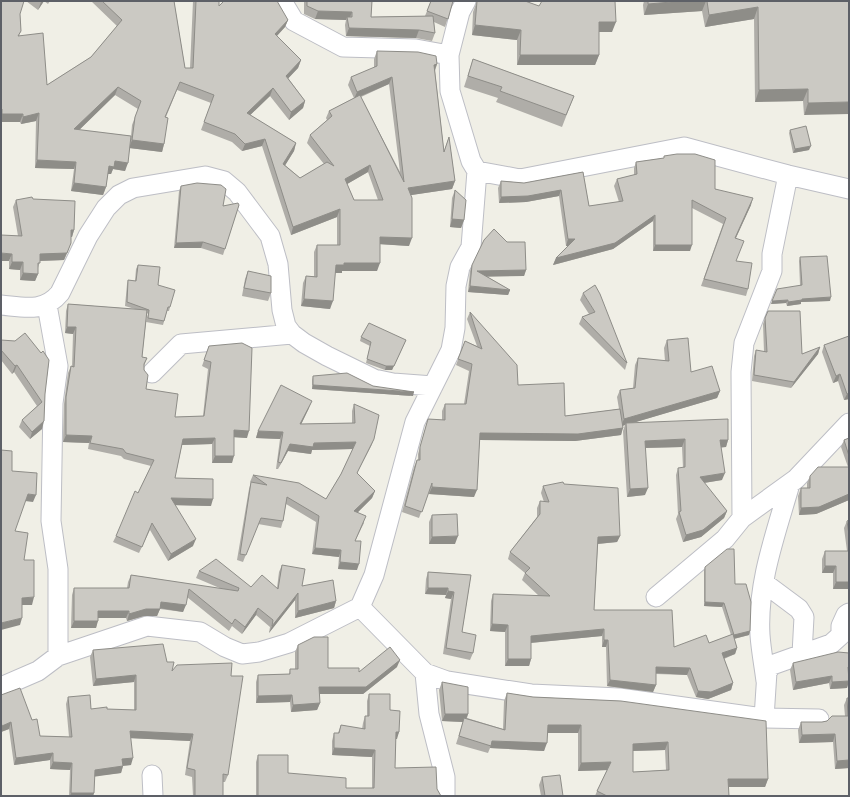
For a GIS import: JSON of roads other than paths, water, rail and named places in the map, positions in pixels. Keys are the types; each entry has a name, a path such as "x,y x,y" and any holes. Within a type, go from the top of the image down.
{"street":[{"path":"282,1 294,21 343,47 416,49 449,55"},
{"path":"1,687 38,671 58,656 147,626 200,632 224,647 242,654 259,652 289,643 360,607 374,575 415,422 451,350 455,328 456,286 460,267 471,247 477,171 471,161 450,91 449,55 460,12 466,1"},
{"path":"477,171 520,179 684,147 788,175 849,189"},
{"path":"742,518 741,372 744,343 772,272 772,254 788,175"},
{"path":"1,305 30,308 47,305 54,300 60,293 88,236 106,208 119,195 133,188 205,176 224,180 237,192 270,236 278,264 282,310 286,326 292,334 321,353 374,379 393,383 433,386"},
{"path":"47,305 58,366 53,403 51,521 58,569 58,656"},
{"path":"152,373 181,344 292,334"},
{"path":"656,597 726,539 742,518 790,484 849,423"},
{"path":"764,718 766,680 760,635 764,583 790,484"},
{"path":"764,583 799,609 804,617 802,654"},
{"path":"360,607 425,673 447,681 531,694 619,698 764,718 819,718"},
{"path":"766,680 772,665 831,644 841,635 841,626 846,615 849,613"},
{"path":"425,673 429,714 445,777 445,796"},
{"path":"152,775 153,796"}]}
